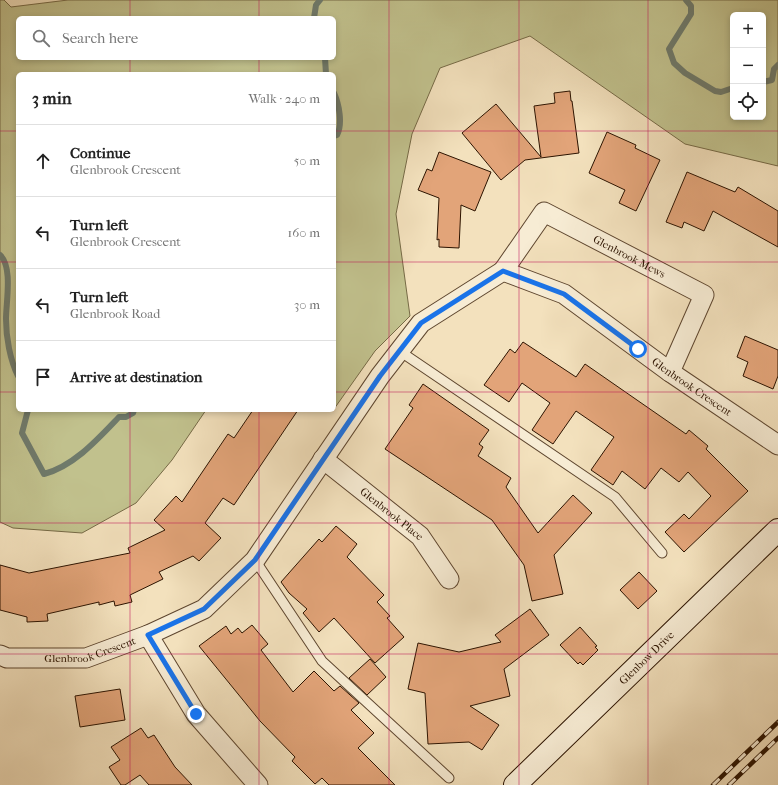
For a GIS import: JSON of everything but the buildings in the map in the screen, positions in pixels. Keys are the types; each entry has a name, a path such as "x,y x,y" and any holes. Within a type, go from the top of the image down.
{"street":[{"name":"Glenbrook Mews","path":"503,271 544,212 704,295 670,372"},
{"name":"Glenbrook Crescent","path":"0,655 7,658 86,658 148,635 204,609 255,560 398,350 421,323 503,271 564,294 670,372 778,445"},
{"name":"Glenbrook Place","path":"323,459 420,536 449,579"},
{"name":"Glenbow Drive","path":"515,785 778,530"},
{"path":"148,635 196,714 258,785"}],"lane":[{"path":"398,350 615,497 662,553"},
{"path":"255,560 322,661 449,778"}],"green space":[{"path":"0,0 4,0 11,7 68,0 778,0 778,166 685,144 530,36 440,68 412,134 396,214 410,316 375,351 336,406 336,72 16,72 16,412 205,412 172,460 136,503 82,533 13,528 0,522"}],"waterway":[{"path":"314,16 316,5 320,0"},
{"path":"686,0 691,6 691,14 669,49 674,63 685,73 715,91 721,92 730,89"},
{"path":"325,60 326,72"},
{"path":"766,81 772,80 774,69 778,65"},
{"path":"336,100 339,108 340,120 339,130 336,135"},
{"path":"0,255 4,260 8,276 6,319 7,333 11,356 16,371"},
{"path":"27,412 22,433 44,474 65,465 85,451 119,417 126,417 133,412"}],"railway":[{"path":"713,785 778,722"},
{"path":"729,785 778,738"}],"route":[{"path":"196,714 148,635 204,609 255,560 398,350 421,323 503,271 564,294 638,349"}]}
